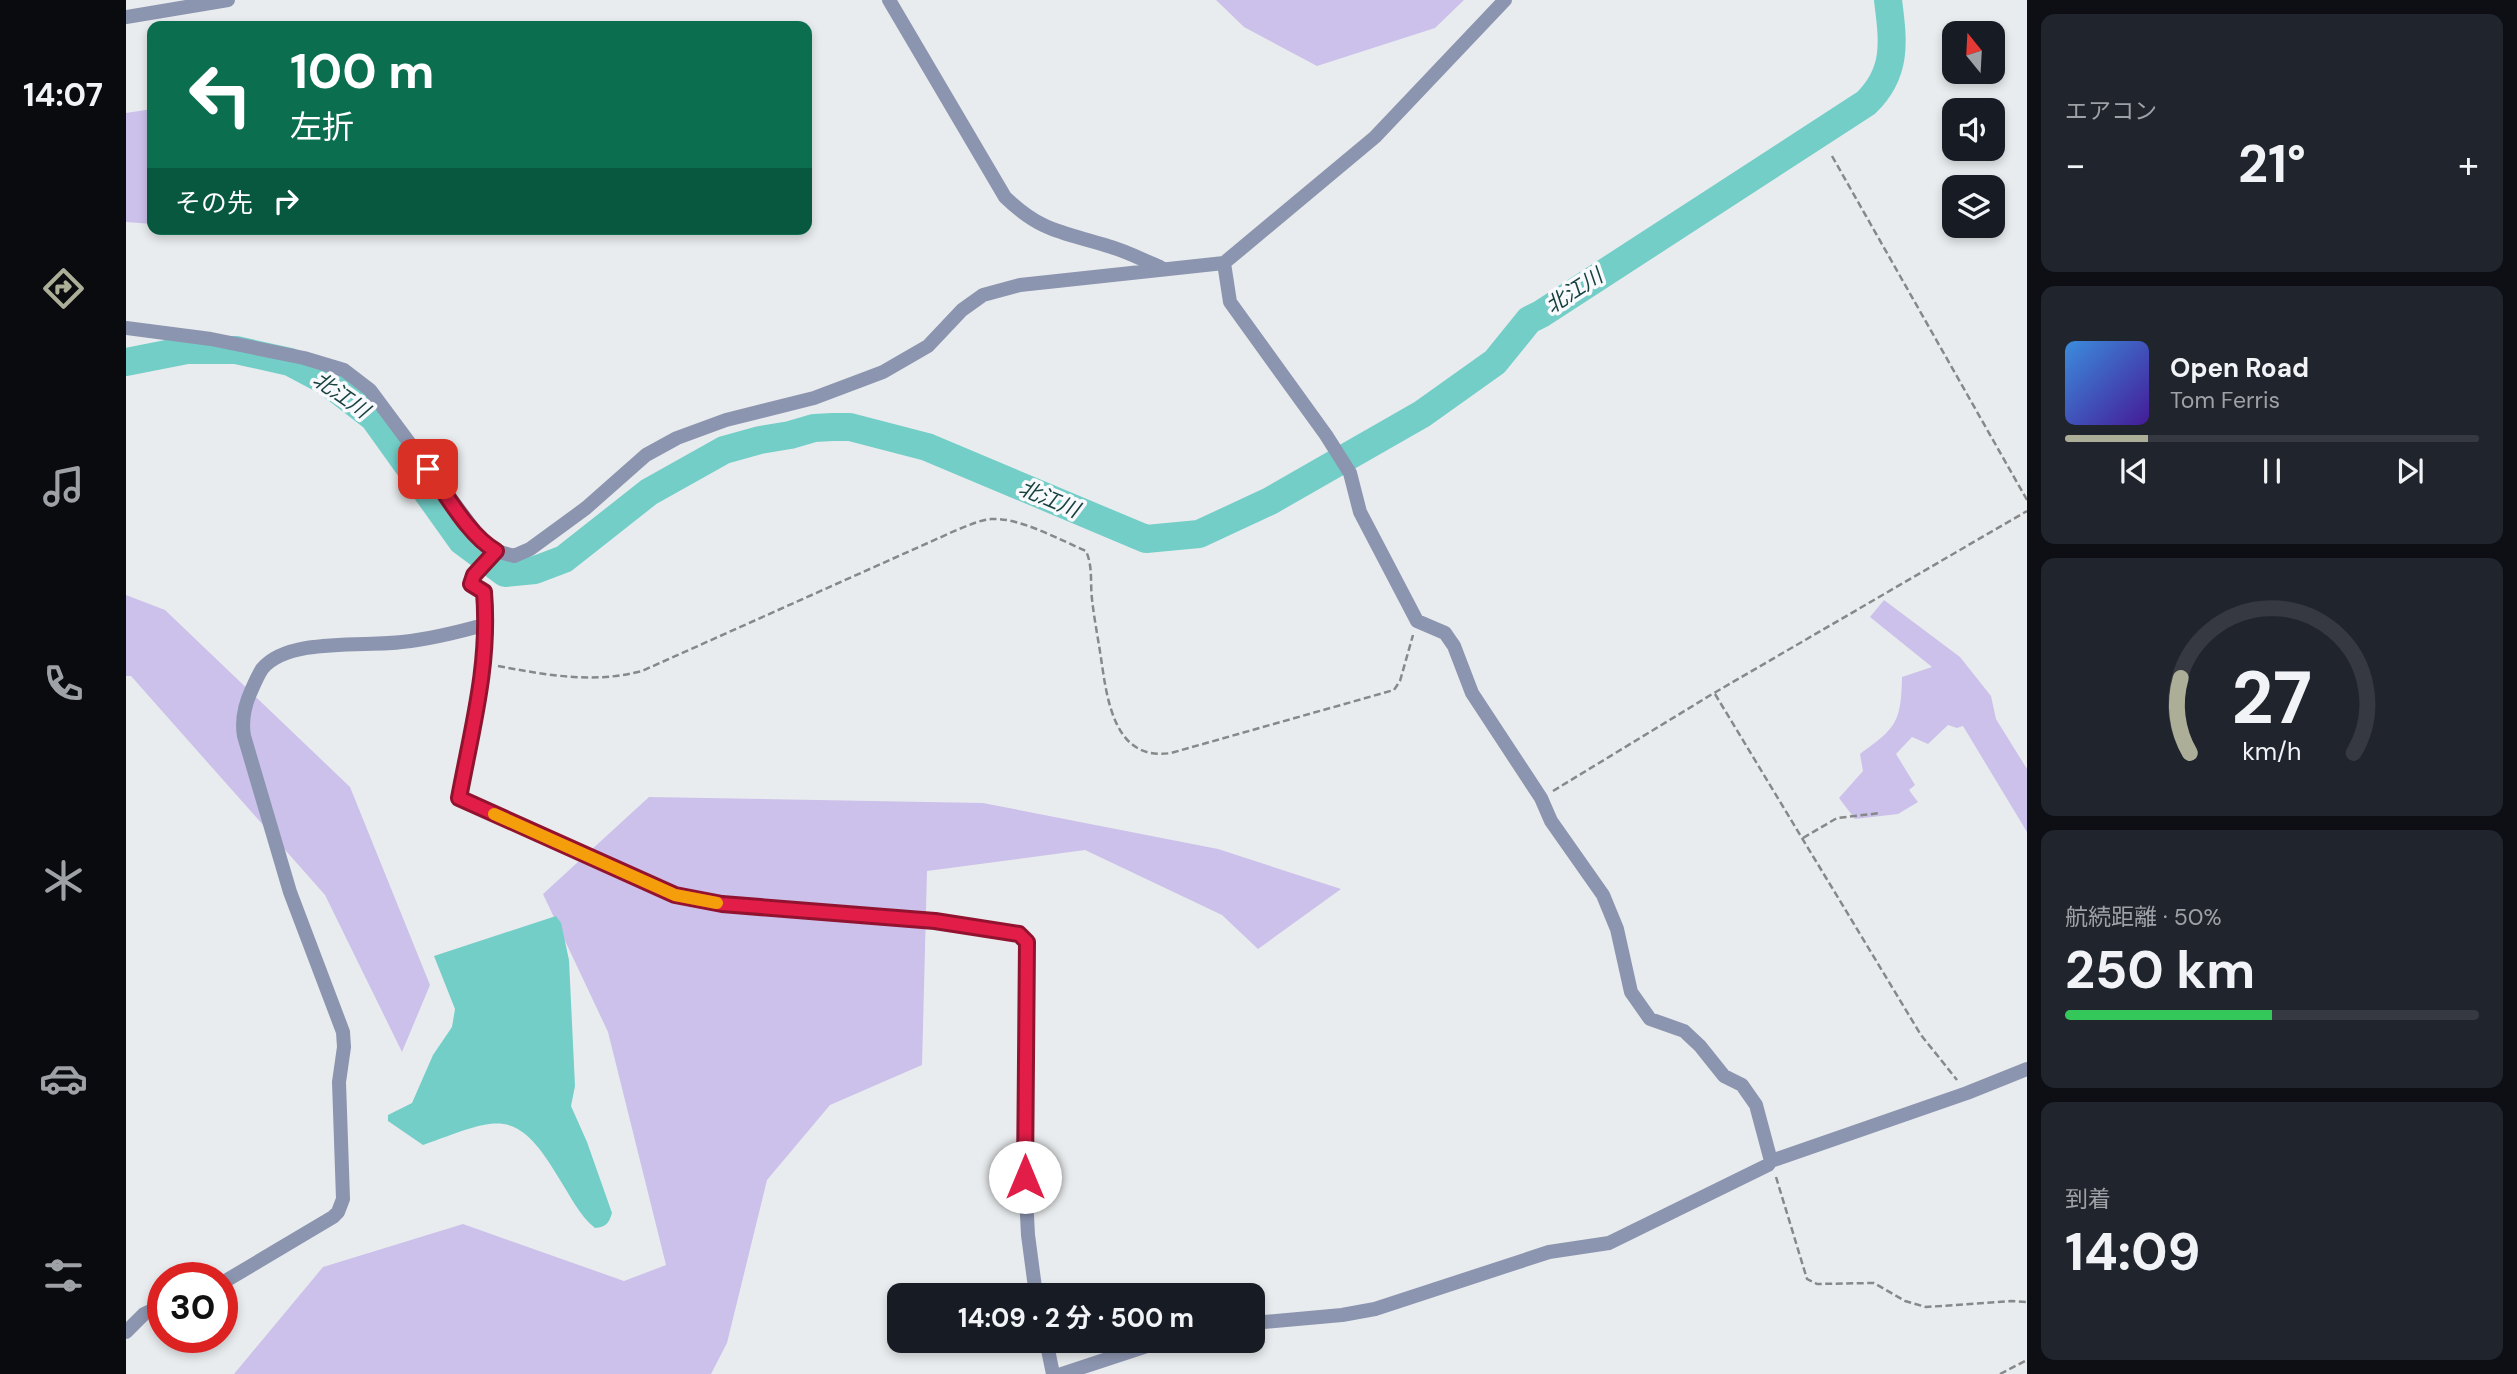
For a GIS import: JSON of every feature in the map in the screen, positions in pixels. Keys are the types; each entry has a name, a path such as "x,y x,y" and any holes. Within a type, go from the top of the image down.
{"street":[{"path":"126,17 228,0"},
{"path":"889,0 1005,197 1026,216 1049,229 1119,249 1164,268"},
{"path":"126,328 211,339 304,358 344,370 370,390 486,546 514,556 530,549 586,508 646,455 677,438 726,420 814,398 883,372 928,346 962,310 983,295 1020,285 1224,263 1375,137 1505,0"},
{"path":"1224,263 1230,302 1326,435 1350,473 1360,512 1417,621 1445,633 1454,646 1472,694 1541,798 1551,821 1603,895 1617,929 1631,992 1650,1019 1684,1031 1724,1076 1742,1085 1756,1105 1771,1161"},
{"path":"496,551 474,575 471,584 484,592 487,624 485,663 459,798 675,895 722,904 935,921 1019,934 1027,942 1025,1177 1028,1235 1034,1283"},
{"path":"238,1273 333,1217 343,1199 339,1082 344,1047 343,1032 290,892 244,736 243,716 250,694 262,670 288,654 323,646 401,643 450,635 487,624"},
{"path":"1265,1322 1367,1311 1549,1252 1609,1243 1768,1165 1771,1161 1968,1093 2027,1069"},
{"path":"126,1332 147,1313"},
{"path":"1048,1353 1053,1374"},
{"path":"1062,1374 1126,1353"}],"path":[{"path":"1832,156 2027,500"},
{"path":"1541,798 1714,693 2027,511"},
{"path":"485,663 575,678 599,679 642,671 959,529 990,519 1004,519 1086,551 1091,562 1092,597 1112,716 1132,744 1140,750 1160,755 1394,690 1400,681 1417,621"},
{"path":"1714,693 1921,1035 1968,1093"},
{"path":"1803,838 1837,818 1881,813"},
{"path":"1771,1161 1807,1279 1817,1284 1874,1283 1905,1301 1926,1307 2027,1302"},
{"path":"2000,1374 2027,1360"}],"shaded area":[{"path":"1216,0 1464,0 1435,28 1317,66 1244,27"},
{"path":"147,110 147,224 126,222 126,113"},
{"path":"126,595 165,610 350,787 430,985 402,1052 325,895 131,676 126,676"},
{"path":"1884,600 1960,657 1991,696 1996,719 2027,769 2027,832 1963,726 1957,728 1948,725 1928,744 1912,737 1896,754 1915,785 1909,790 1918,802 1898,814 1855,819 1839,798 1863,771 1860,754 1882,737 1894,723 1900,705 1902,677 1932,667 1870,617"},
{"path":"649,797 983,803 1218,849 1341,889 1258,949 1222,915 1085,850 927,871 922,1065 830,1105 767,1180 727,1343 711,1374 234,1374 323,1267 463,1224 624,1281 666,1265 608,1032 543,894"}],"water":[{"path":"556,916 561,923 569,960 575,1086 571,1106 612,1213 606,1224 595,1228 580,1212 544,1155 530,1138 516,1128 487,1124 423,1145 388,1121 388,1115 412,1103 433,1055 452,1027 455,1009 434,956"}],"waterway":[{"name":"北江川","path":"126,362 187,350 236,350 290,362 326,381 374,418 462,541 505,573 535,570 564,559 649,492 724,450 814,428 850,427 927,447 1146,539 1199,534 1270,501 1422,414 1495,362 1529,320 1866,103 1884,79 1891,55 1888,0"}],"slow traffic":[{"path":"494,814 675,895 717,903"}],"route":[{"path":"428,469 486,546 496,551 474,575 471,584 484,592 487,624 485,663 459,798 675,895 722,904 935,921 1019,934 1027,942 1025,1177"}]}
